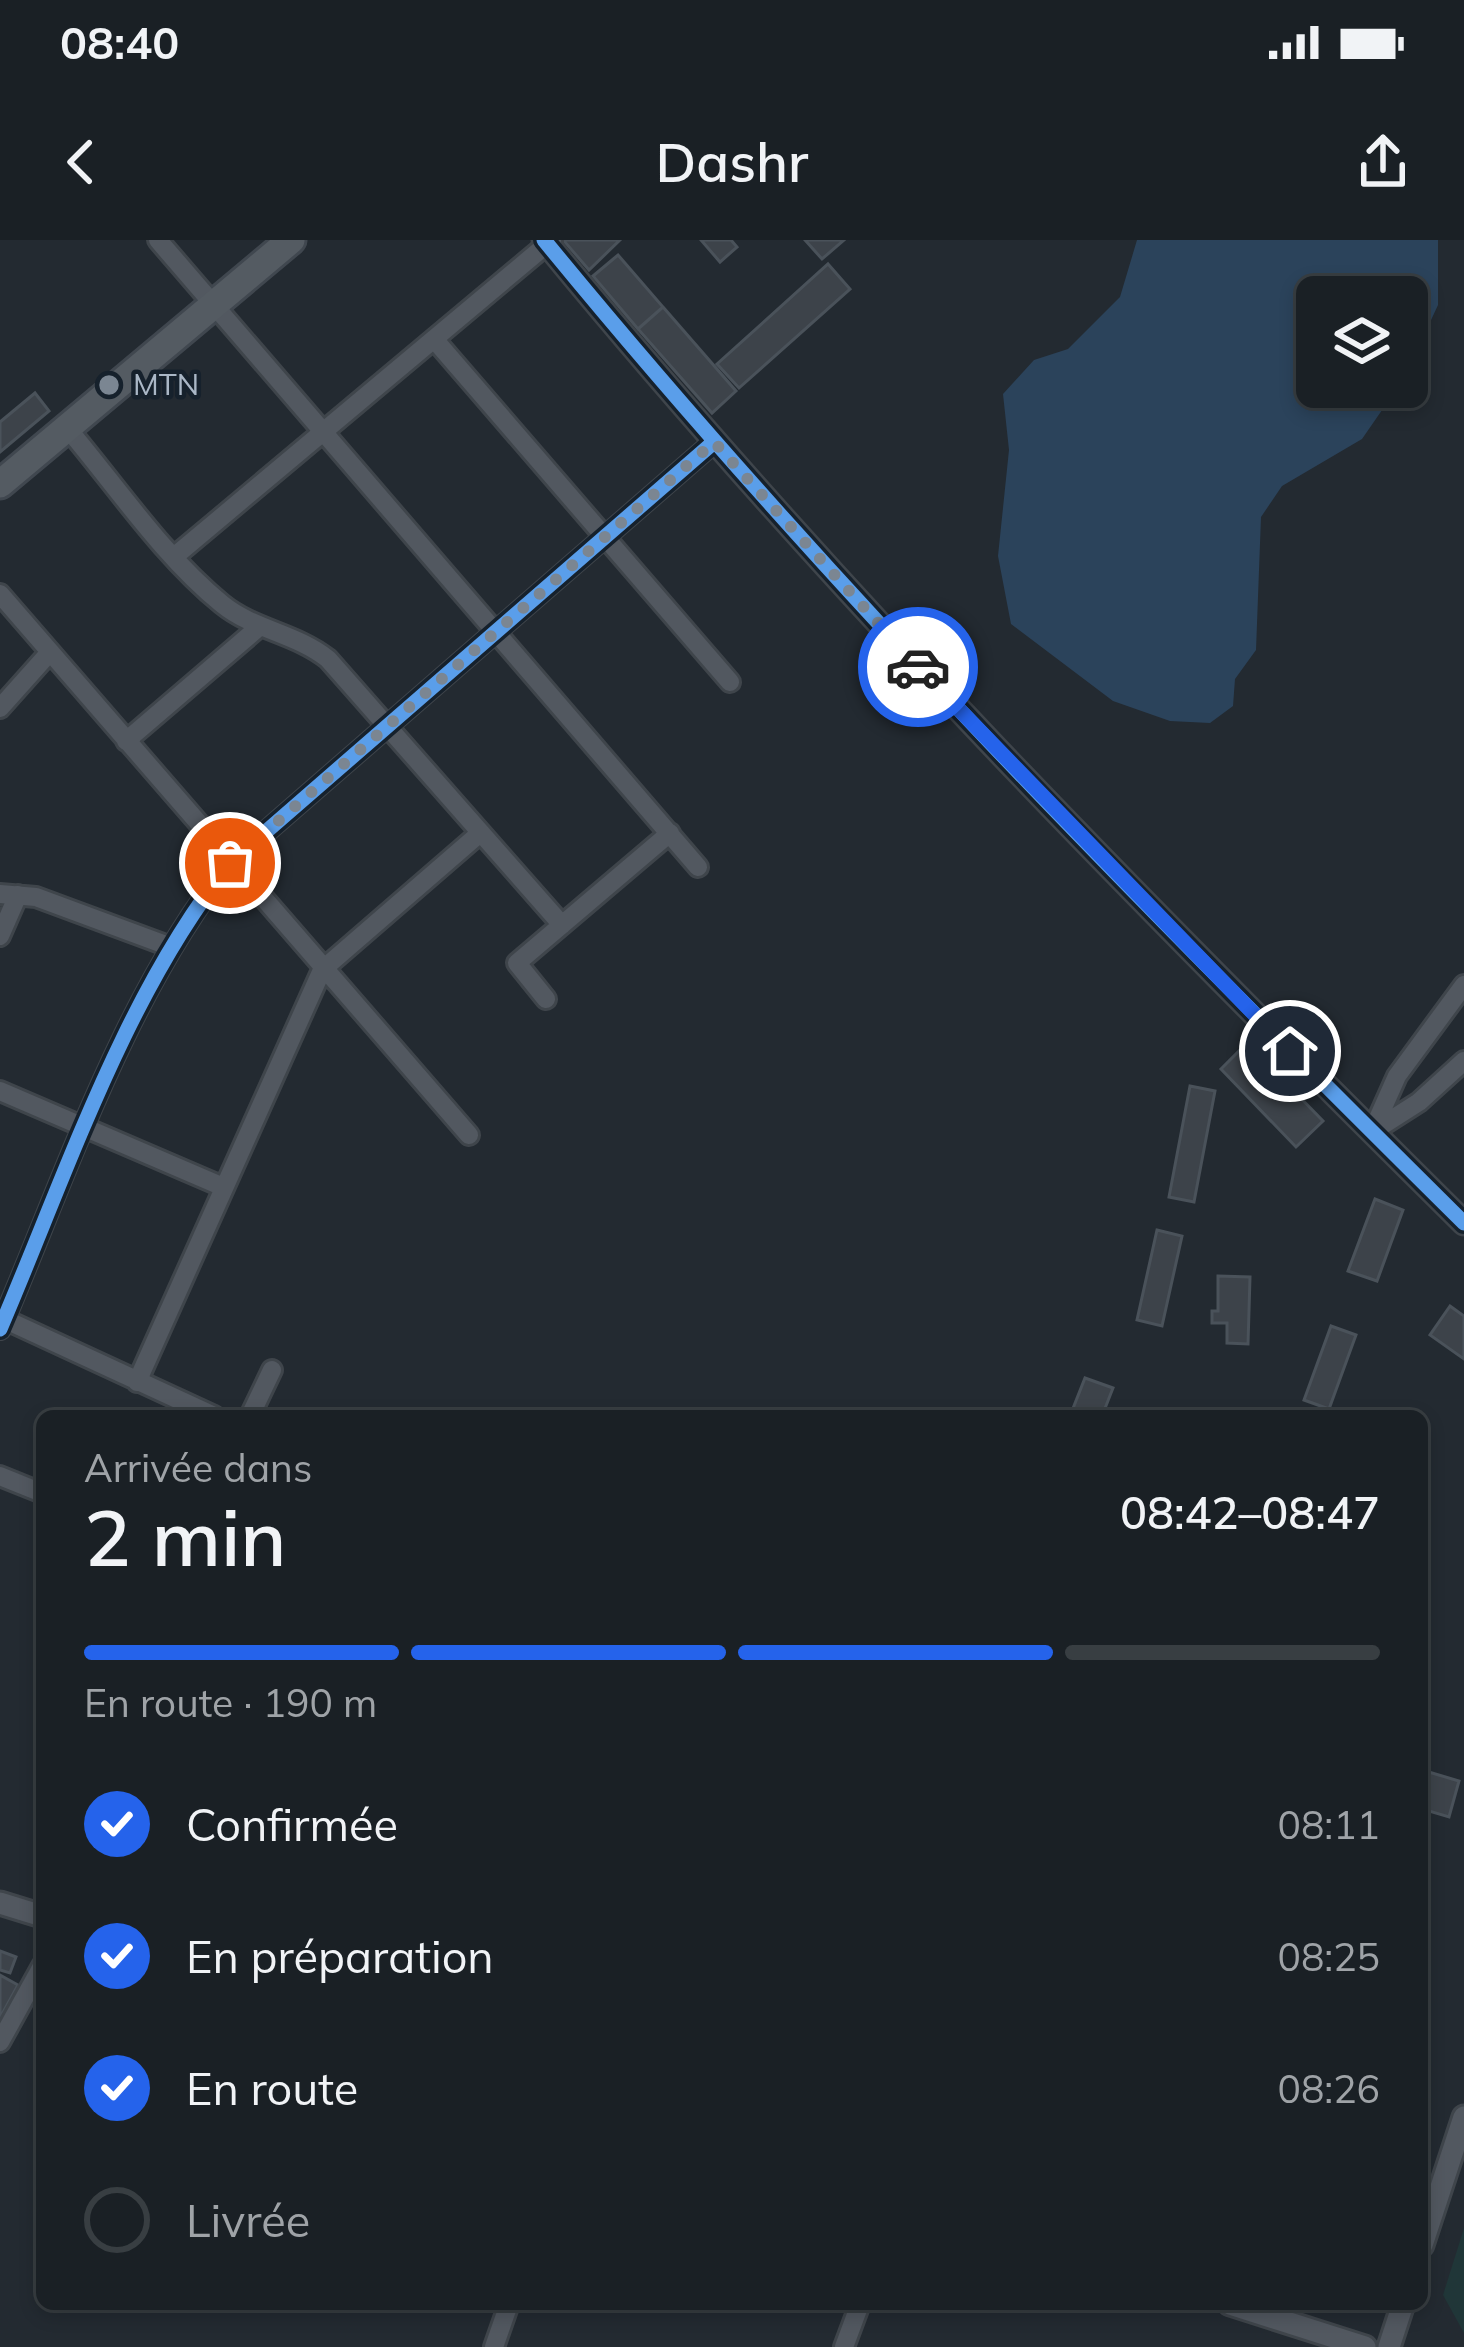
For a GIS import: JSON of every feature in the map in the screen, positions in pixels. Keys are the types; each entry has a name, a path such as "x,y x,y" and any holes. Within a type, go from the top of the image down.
{"main road":[{"path":"0,484 291,240"}],"street":[{"path":"158,240 698,867"},
{"path":"175,556 548,241 714,442 890,638 1464,1223"},
{"path":"434,339 730,682"},
{"path":"68,429 220,602 260,627 305,641 328,659 383,728 562,925"},
{"path":"200,1410 2,1324 184,920 230,863 714,442"},
{"path":"0,595 469,1136"},
{"path":"126,741 260,627"},
{"path":"0,708 50,652"},
{"path":"546,999 517,963 670,833"},
{"path":"137,1382 221,1186 322,970 479,834"},
{"path":"0,936 9,895 36,897 171,947"},
{"path":"1372,1132 1397,1076 1464,985"},
{"path":"1372,1132 1419,1102 1464,1060"},
{"path":"0,1091 221,1186"},
{"path":"253,1410 272,1370"},
{"path":"0,1476 36,1491"},
{"path":"0,1903 36,1914"},
{"path":"0,2042 36,1977"},
{"path":"1428,2227 1464,2117"},
{"path":"494,2347 506,2310"},
{"path":"844,2347 858,2310"},
{"path":"1249,2310 1365,2347"},
{"path":"1388,2347 1400,2310"}],"green space":[{"path":"1464,2228 1464,2333 1443,2295"}],"water":[{"path":"1137,240 1438,240 1438,305 1428,327 1428,276 1296,276 1296,408 1383,408 1362,439 1282,486 1261,517 1256,650 1235,679 1233,706 1210,723 1170,721 1113,701 1011,624 998,556 1009,450 1003,394 1034,360 1068,349 1120,297"}],"building":[{"path":"564,240 620,240 589,270 564,241"},
{"path":"701,240 731,240 737,247 720,262"},
{"path":"805,240 844,240 822,259"},
{"path":"618,255 663,307 638,329 593,276"},
{"path":"828,264 850,289 739,388 717,364"},
{"path":"663,307 736,391 712,413 638,329"},
{"path":"35,393 49,411 0,452 0,422"},
{"path":"1247,1043 1323,1121 1296,1147 1221,1069"},
{"path":"1190,1086 1215,1091 1194,1202 1169,1197"},
{"path":"1375,1199 1403,1210 1377,1281 1348,1271"},
{"path":"1157,1230 1182,1236 1162,1326 1137,1320"},
{"path":"1218,1276 1250,1277 1248,1344 1227,1343 1227,1323 1212,1323 1212,1311 1218,1311"},
{"path":"1450,1306 1464,1316 1464,1359 1430,1335"},
{"path":"1331,1326 1356,1335 1329,1409 1304,1400"},
{"path":"1085,1378 1113,1388 1104,1410 1072,1410"},
{"path":"1428,1772 1459,1781 1449,1817 1428,1811"},
{"path":"0,1951 16,1957 10,1973 0,1970"},
{"path":"0,1975 18,1985 0,2018"}],"cycle path":[{"path":"544,240 763,496 991,744 1464,1223"},
{"path":"0,1329 128,1027 193,914 230,863 714,442"}],"way so far":[{"path":"230,863 714,442 918,667"}],"place":[{"name":"MTN","path":"109,385"}],"route":[{"path":"918,667 1290,1051"}]}
